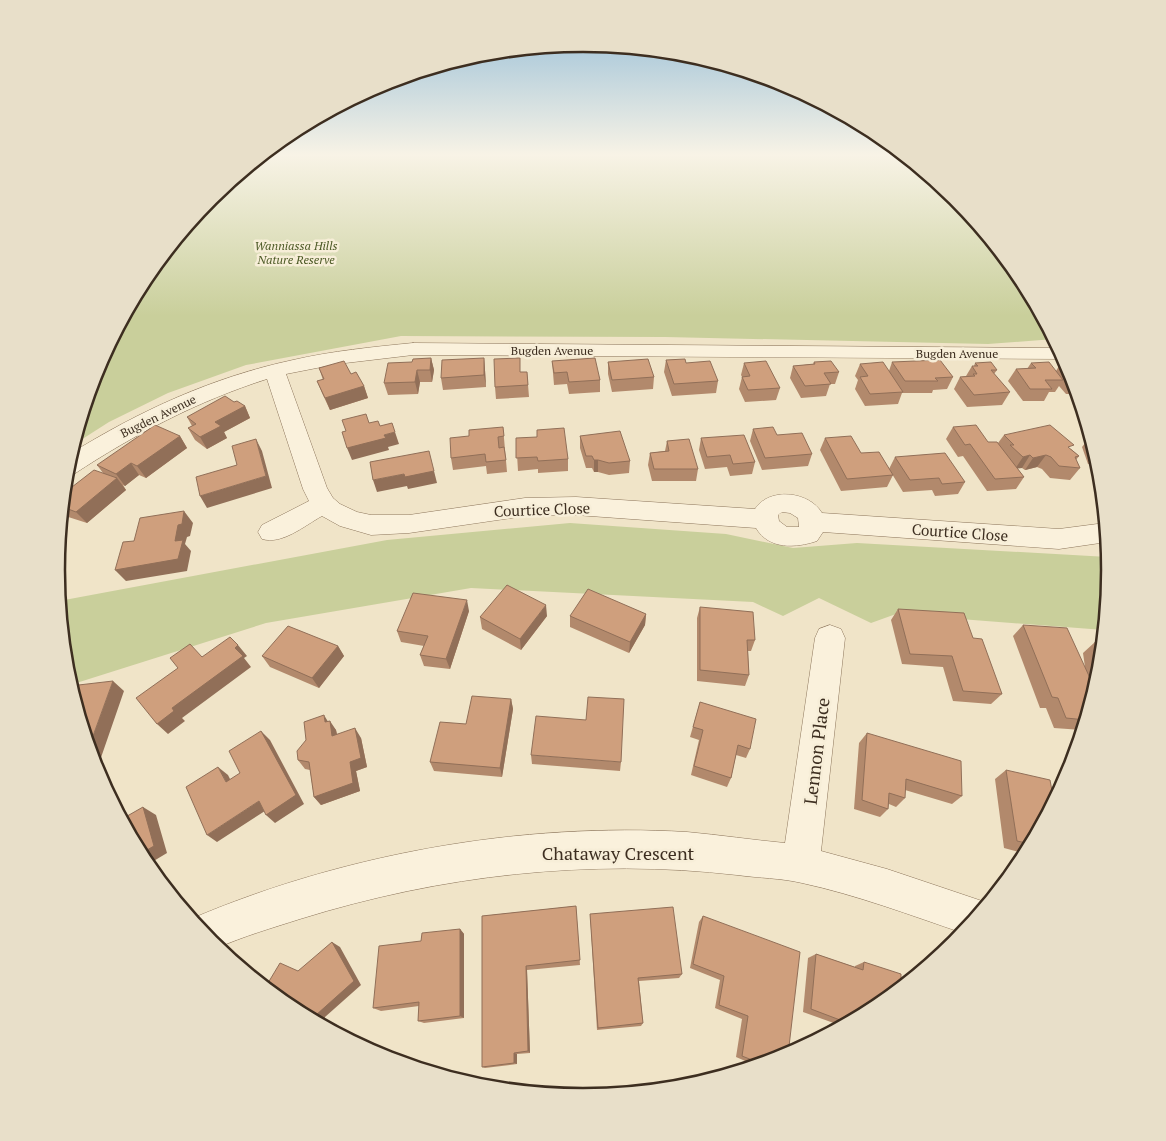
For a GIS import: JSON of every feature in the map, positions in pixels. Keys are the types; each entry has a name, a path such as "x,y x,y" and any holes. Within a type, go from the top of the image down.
{"street":[{"name":"Bugden Avenue","path":"77,461 113,438 200,396 275,371 343,356 413,349 1054,354"},
{"path":"271,532 324,504 315,489 275,371"},
{"name":"Courtice Close","path":"324,504 348,519 384,526 525,507 568,506 765,519 773,532 792,538 808,534 813,526 813,522 1059,539 1100,534"},
{"name":"Lennon Place","path":"801,864 830,638"},
{"name":"Chataway Crescent","path":"211,930 235,920 351,884 464,861 574,850 686,851 801,864 887,888 969,916"}],"green space":[{"name":"Wanniassa Hills Nature Reserve","path":"212,209 954,209 994,255 1014,283 1047,340 988,344 665,337 401,336 246,365 168,393 109,422 82,439 92,404 104,372 134,311 172,255"},
{"path":"570,523 726,534 793,548 857,543 1101,557 1098,630 896,614 871,623 819,598 783,616 753,602 471,588 266,623 78,683 69,638 66,600 387,540"}],"building":[{"path":"431,358 430,370 417,370 415,382 384,383 388,363 412,362 413,359"},
{"path":"484,358 484,375 441,378 442,360"},
{"path":"520,358 520,372 527,372 528,385 495,387 494,359"},
{"path":"595,358 600,380 569,382 567,372 554,373 552,361"},
{"path":"648,359 654,377 612,380 608,362"},
{"path":"685,359 686,363 710,361 718,381 674,384 666,360"},
{"path":"940,360 953,377 935,378 938,381 905,381 892,362"},
{"path":"344,361 351,374 356,372 364,386 325,398 317,381 324,379 319,368"},
{"path":"766,361 780,388 748,390 742,377 750,376 744,363"},
{"path":"831,361 839,372 824,373 831,384 805,386 793,366 815,364 814,362"},
{"path":"883,362 903,392 870,394 860,377 868,376 860,364"},
{"path":"991,362 997,370 991,370 1010,392 974,395 960,377 975,376 973,374 977,374 972,366 978,366 975,363"},
{"path":"1049,362 1063,380 1045,380 1052,389 1030,389 1016,369 1036,368 1031,363"},
{"path":"225,396 245,406 215,422 221,426 200,437 188,428 196,424 187,417"},
{"path":"366,414 369,423 378,421 380,426 392,423 395,432 384,435 386,438 347,448 342,432 346,431 342,420"},
{"path":"155,425 180,436 137,466 131,463 116,474 97,465"},
{"path":"976,425 988,442 997,442 1024,477 995,479 970,444 965,445 953,427"},
{"path":"1050,425 1074,445 1068,447 1079,456 1075,457 1080,468 1059,466 1051,457 1046,455 1033,458 1030,455 1023,457 1010,445 1014,445 1004,435"},
{"path":"503,427 504,436 498,437 499,448 504,447 506,460 486,462 485,454 451,458 450,438 469,436 469,430"},
{"path":"773,427 777,435 802,433 812,454 765,458 753,429"},
{"path":"564,428 568,459 538,461 537,457 516,458 516,438 537,437 537,430"},
{"path":"620,431 630,461 609,463 594,460 592,456 586,456 580,436"},
{"path":"744,435 755,462 733,464 730,455 707,457 701,438"},
{"path":"851,436 861,453 879,452 893,475 847,479 825,438"},
{"path":"256,439 266,476 200,496 196,477 237,465 232,446"},
{"path":"689,439 698,469 654,469 650,453 669,451 667,441"},
{"path":"429,451 434,471 405,477 404,474 373,480 370,462"},
{"path":"945,453 965,482 942,484 939,478 910,480 895,457"},
{"path":"94,470 117,478 76,512 68,509 72,487"},
{"path":"184,511 182,524 178,525 175,541 183,540 178,559 115,570 123,542 134,541 140,518"},
{"path":"507,585 546,605 520,639 480,617"},
{"path":"588,589 646,614 630,642 570,616"},
{"path":"413,593 467,600 446,659 420,655 428,636 397,631"},
{"path":"700,607 753,612 755,640 747,640 749,675 700,670"},
{"path":"898,609 964,613 973,638 982,639 1002,694 963,691 952,656 910,654"},
{"path":"1023,625 1067,628 1090,677 1079,719 1066,718 1058,698 1052,697"},
{"path":"288,626 338,646 312,678 262,656"},
{"path":"230,637 238,645 235,648 243,656 172,708 174,711 157,724 136,698 178,668 170,658 190,644 202,657"},
{"path":"113,681 92,738 83,705 78,685"},
{"path":"472,696 511,699 500,768 430,762 440,722 466,724"},
{"path":"588,697 624,699 621,762 531,755 536,716 586,720"},
{"path":"700,702 756,719 750,749 738,745 731,778 694,766 703,730 693,727"},
{"path":"324,715 325,722 330,721 332,736 355,728 361,758 350,762 353,783 314,797 309,762 298,760 297,751 306,740 304,722"},
{"path":"261,731 296,795 266,815 259,801 207,835 186,787 218,767 226,782 240,773 229,751"},
{"path":"867,733 961,761 962,796 906,779 905,798 889,793 888,809 862,800"},
{"path":"1006,770 1050,780 1052,791 1024,842 1017,841"},
{"path":"143,807 154,846 147,850 127,816"},
{"path":"576,906 580,960 526,966 528,1051 514,1053 514,1063 482,1067 482,916"},
{"path":"673,907 682,974 638,978 643,1023 598,1028 590,914"},
{"path":"703,916 800,952 789,1045 752,1060 742,1056 748,1016 719,1005 724,976 693,964"},
{"path":"460,929 460,1016 418,1021 419,1002 373,1008 379,946 421,941 422,933"},
{"path":"332,942 354,981 317,1014 269,982 280,963 298,971"},
{"path":"816,954 863,970 864,962 901,974 901,979 898,981 840,1020 811,1009"}]}
